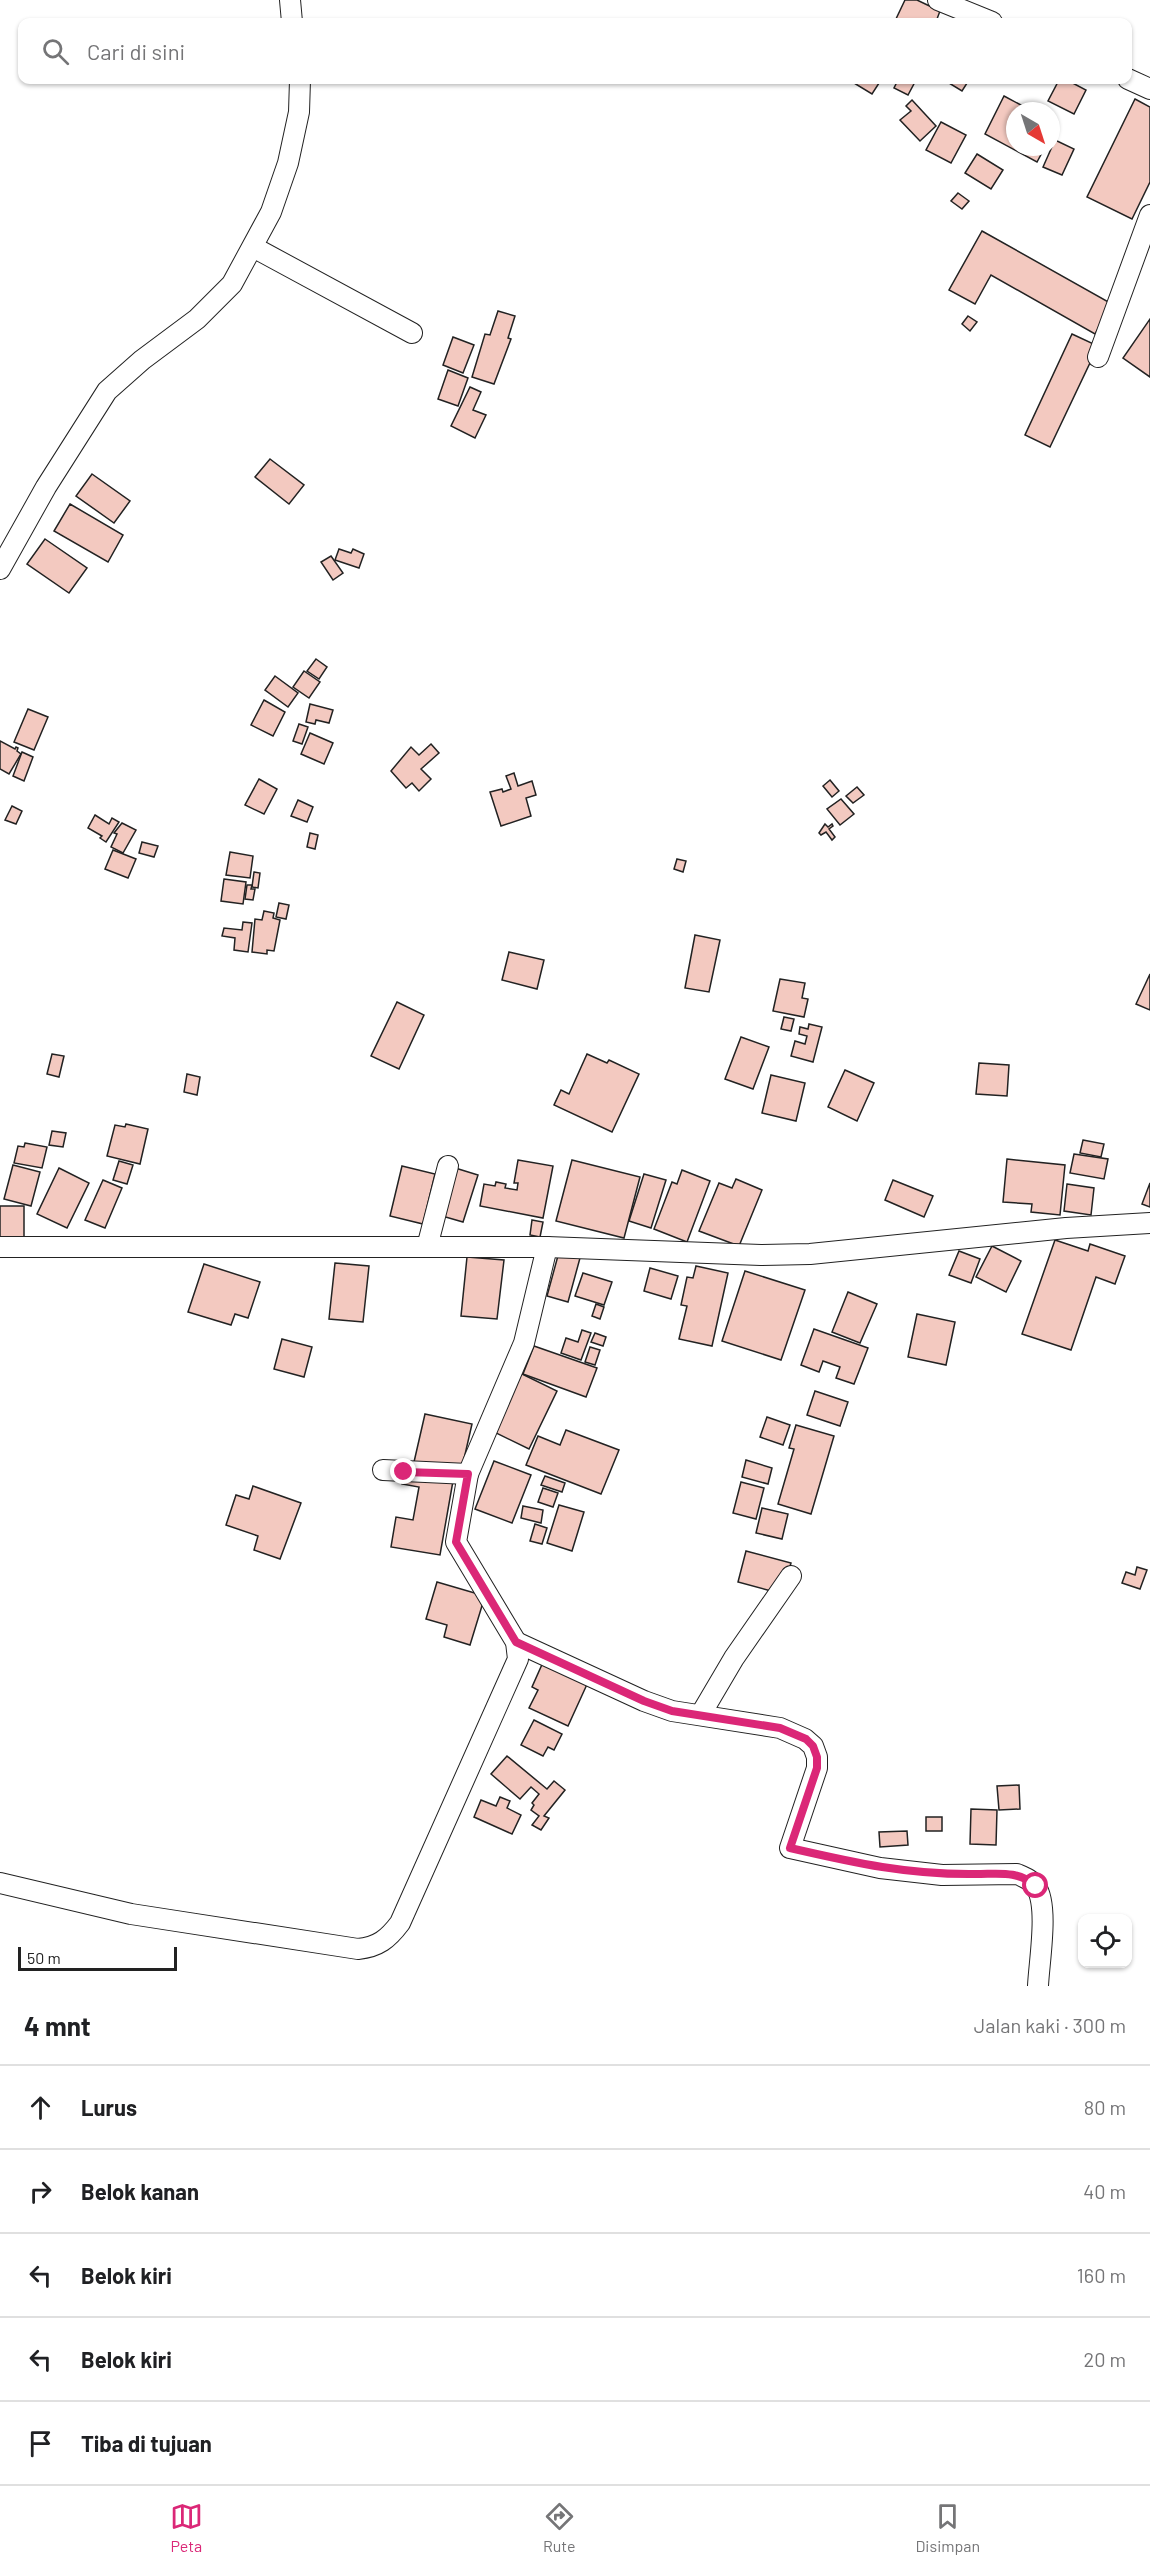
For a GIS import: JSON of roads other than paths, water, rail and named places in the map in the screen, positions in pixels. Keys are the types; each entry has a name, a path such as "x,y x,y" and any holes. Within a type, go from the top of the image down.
{"street":[{"path":"290,0 292,18"},
{"path":"938,0 982,18"},
{"path":"1132,81 1150,88"},
{"path":"0,569 46,487 107,391 142,360 215,303 232,284 270,212 288,164 299,112 300,84"},
{"path":"1098,357 1150,215"},
{"path":"253,247 412,333"},
{"path":"427,1247 448,1166"},
{"path":"0,1247 547,1247 713,1254 810,1254 1066,1228 1150,1222"},
{"path":"0,1882 131,1914 358,1949 372,1948 384,1942 400,1923 518,1659 516,1642 456,1542 468,1474 524,1343 547,1247"},
{"path":"383,1470 468,1474"},
{"path":"701,1714 734,1658 791,1576"},
{"path":"516,1642 644,1701 672,1711 780,1728 806,1739 813,1746 817,1757 817,1768 790,1848 880,1869 942,1875 1017,1874 1028,1879 1036,1886 1043,1902 1038,1986"}]}
